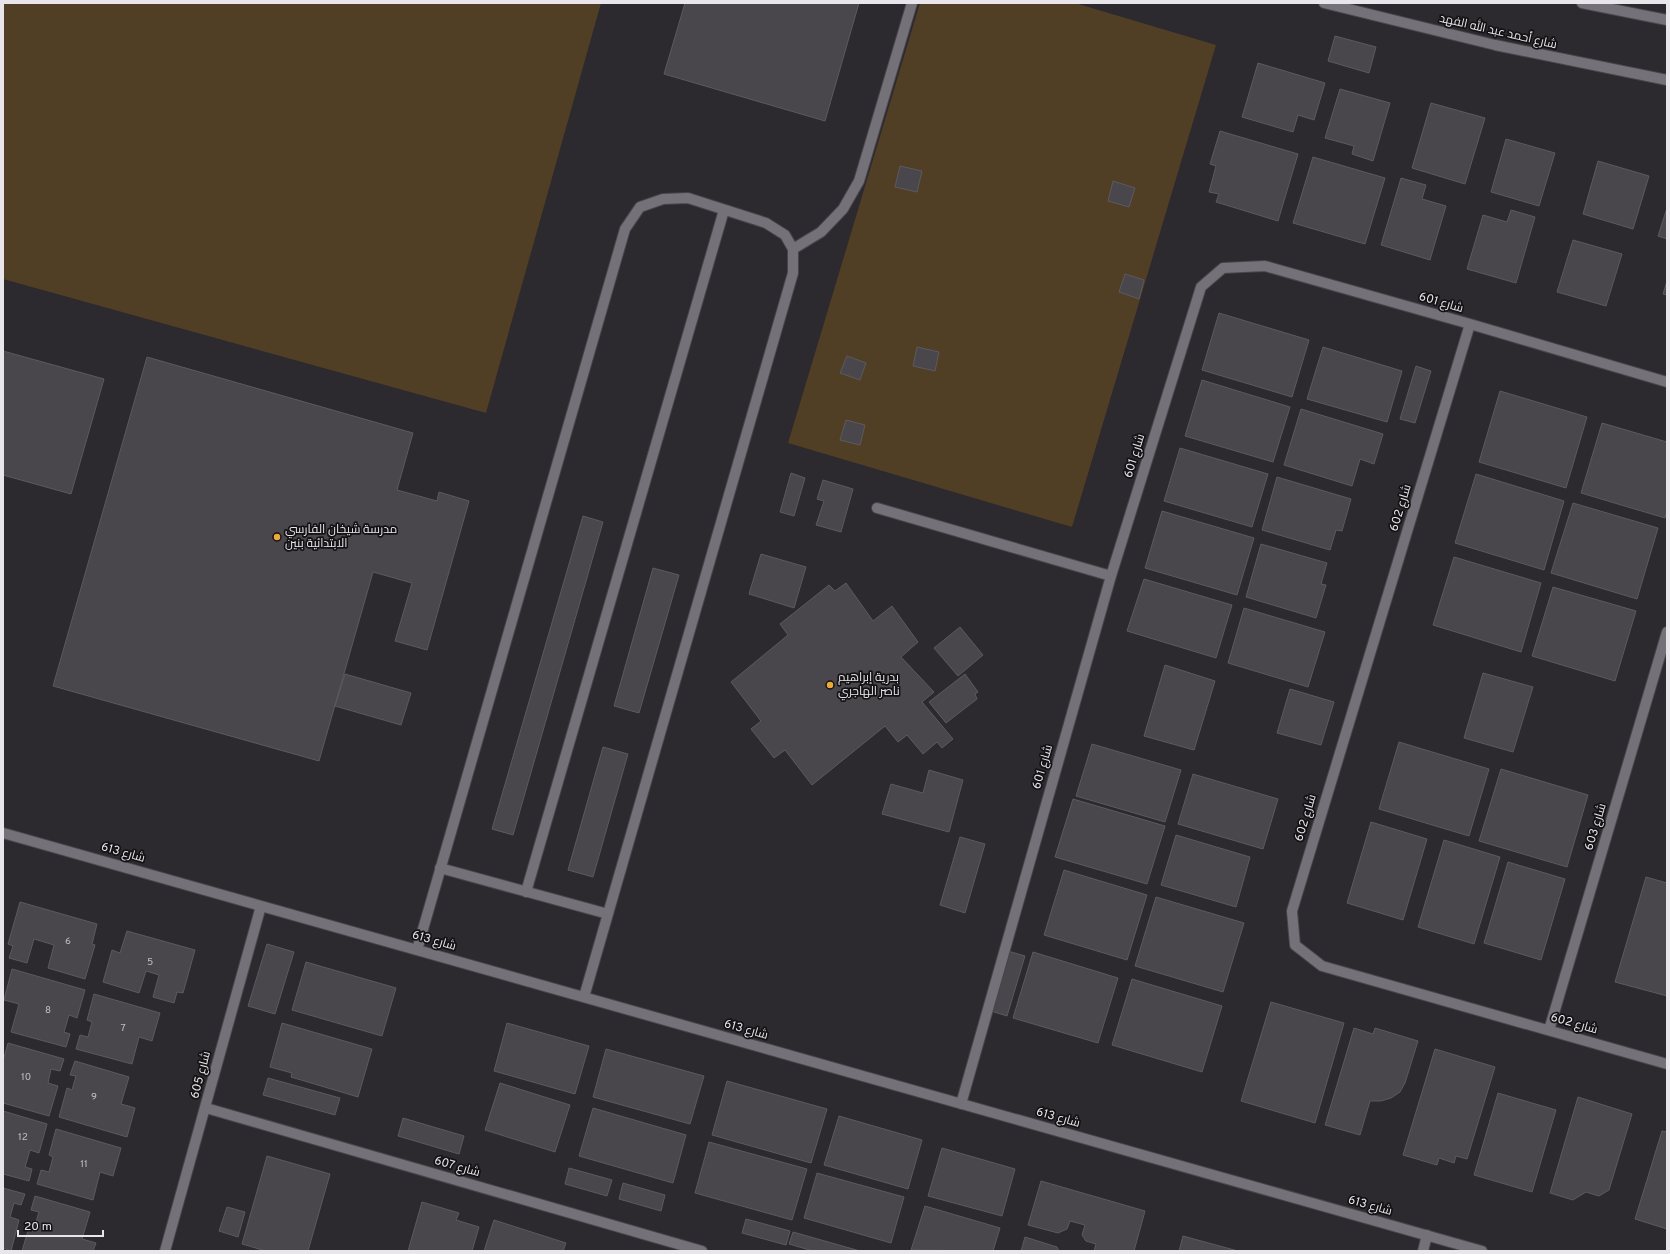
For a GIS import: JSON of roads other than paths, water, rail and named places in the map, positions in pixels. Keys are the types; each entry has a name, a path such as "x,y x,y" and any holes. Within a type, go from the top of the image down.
{"street":[{"path":"793,250 825,228 843,209 859,182 912,3"},
{"name":"شارع أحمد عبد الله الفهد","path":"1324,3 1495,45 1667,80"},
{"path":"1582,3 1667,20"},
{"path":"417,950 625,229 640,207 663,199 688,198 766,223 785,235 793,250 793,273 584,997"},
{"path":"526,892 724,210"},
{"name":"شارع 601","path":"961,1104 1111,576 1201,287 1224,268 1265,266 1667,382"},
{"name":"شارع 602","path":"1470,324 1292,911 1295,945 1322,966 1667,1064"},
{"path":"877,508 1111,576"},
{"name":"شارع 603","path":"1549,1030 1667,632"},
{"name":"شارع 613","path":"3,833 1482,1251"},
{"path":"440,868 608,914"},
{"name":"شارع 605","path":"165,1251 261,906"},
{"name":"شارع 607","path":"206,1108 702,1251"},
{"path":"1423,1251 1427,1236"}],"place":[{"name":"مدرسة شيخان الفارسي الابتدائية بنين","path":"277,537"},
{"name":"بدرية إبراهيم ناصر الهاجري","path":"830,685"}]}
